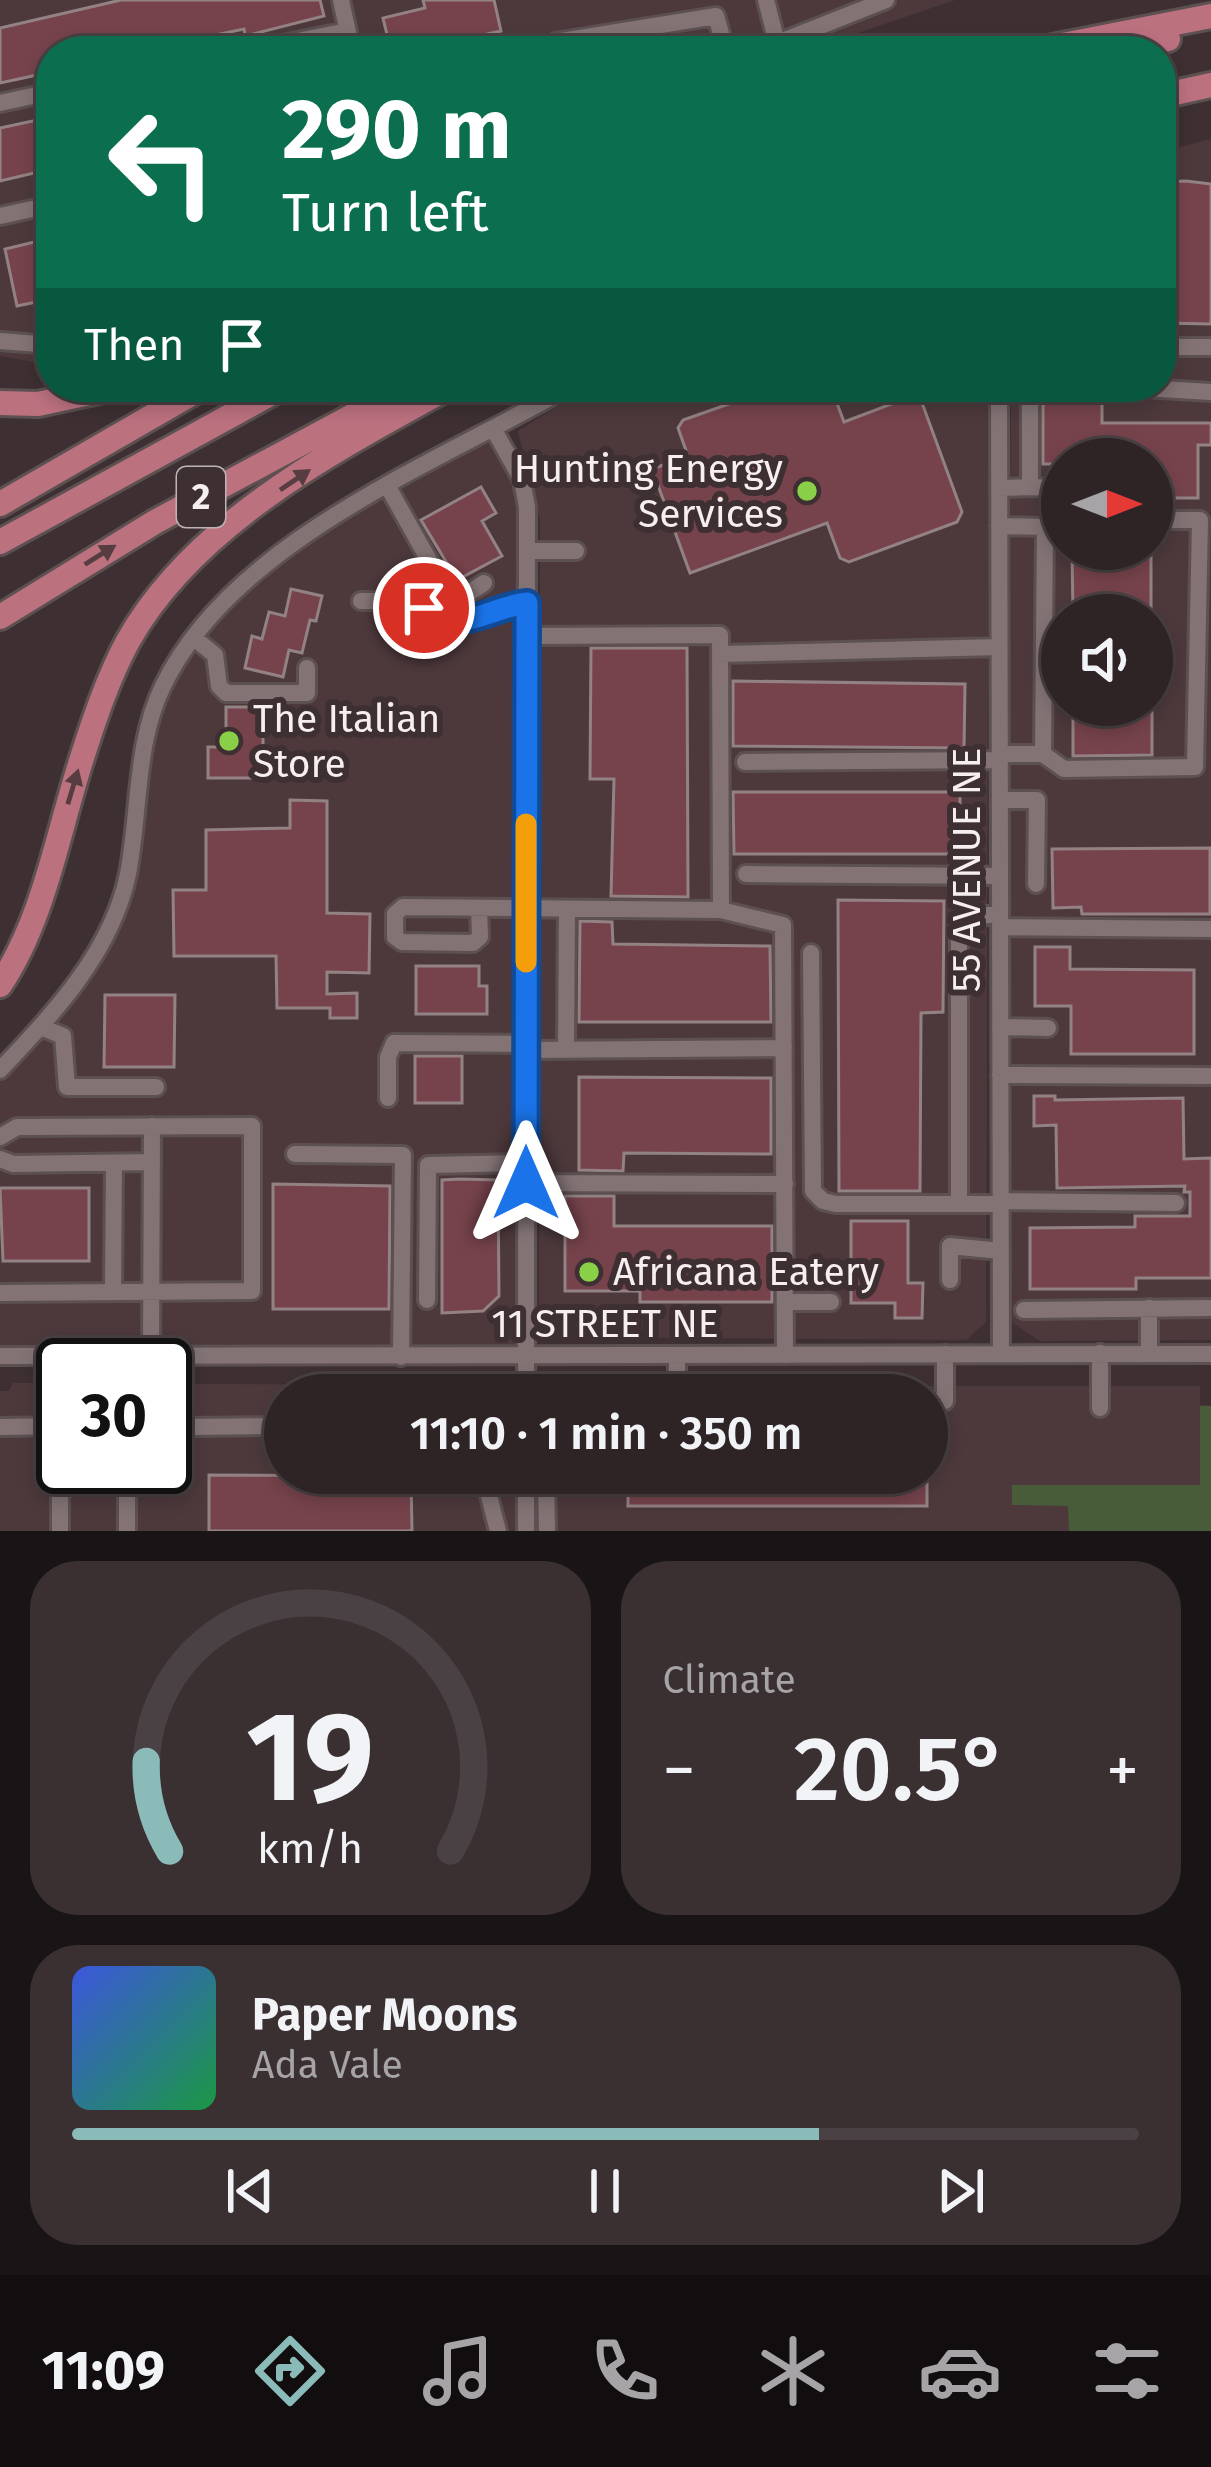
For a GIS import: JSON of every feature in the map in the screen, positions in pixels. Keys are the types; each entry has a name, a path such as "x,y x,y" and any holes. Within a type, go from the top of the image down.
{"highway":[{"path":"1109,36 1211,16"},
{"path":"1176,36 1211,28"},
{"path":"1176,93 1211,86"},
{"path":"0,403 47,402"},
{"path":"0,504 177,402"},
{"name":"2","path":"0,542 256,402"},
{"name":"2","path":"0,616 155,522 378,402"},
{"path":"0,985 26,942 111,676 153,604 226,530 264,501 423,402"},
{"path":"0,963 40,899"}],"street":[{"path":"341,0 348,36"},
{"path":"766,0 775,36"},
{"path":"794,36 884,0"},
{"path":"592,36 716,16 722,36"},
{"path":"322,36 347,31"},
{"path":"0,103 36,95"},
{"path":"0,216 36,208"},
{"path":"0,341 36,344"},
{"path":"1176,347 1211,347"},
{"path":"1176,390 1211,392"},
{"path":"0,1070 70,992 115,916 128,872 153,710 194,638 279,551 542,402"},
{"name":"55 AVENUE NE","path":"999,402 1001,1353"},
{"path":"1030,402 1030,487"},
{"path":"494,430 522,480 527,551 526,1374"},
{"path":"999,488 1041,487"},
{"path":"388,488 445,589 463,597 484,583"},
{"path":"745,761 1043,754 1064,769 1195,767 1200,520 1173,520"},
{"path":"999,526 1041,524"},
{"path":"527,551 575,551"},
{"path":"1043,754 1051,570"},
{"path":"362,601 416,601 436,618 461,622 502,606 527,603"},
{"path":"527,636 720,634 721,910"},
{"path":"194,638 215,655 219,686 226,693 307,694 307,668"},
{"path":"720,654 999,647"},
{"path":"1000,800 1037,800 1036,884"},
{"path":"746,874 1000,876"},
{"path":"479,908 480,937 473,943 403,942 395,937 395,914 403,907 721,910 783,925 785,1355"},
{"path":"566,1050 567,909"},
{"path":"959,1204 959,923 965,916 1211,929"},
{"path":"811,953 813,1191 823,1201 1176,1203"},
{"path":"41,1027 63,1036 67,1087 156,1087"},
{"path":"1000,1027 1048,1028"},
{"path":"388,1098 388,1057 394,1043 566,1050 784,1048"},
{"path":"1000,1076 1211,1076"},
{"path":"151,1338 152,1126"},
{"path":"0,1137 17,1127 252,1126 252,1291 0,1293"},
{"path":"295,1154 403,1155 401,1357"},
{"path":"0,1159 13,1164 152,1162"},
{"path":"113,1292 114,1163"},
{"path":"427,1300 428,1165 526,1163"},
{"path":"526,1183 784,1184"},
{"path":"950,1280 950,1246 1001,1251"},
{"path":"785,1302 831,1302"},
{"path":"1149,1308 1149,1354"},
{"path":"1024,1310 1211,1308"},
{"path":"1100,1353 1100,1408"},
{"name":"11 STREET NE","path":"192,1354 526,1358 1211,1354"},
{"path":"944,1354 944,1374"},
{"name":"11 STREET NE","path":"1,1356 36,1357"},
{"path":"677,1357 677,1374"},
{"path":"0,1427 36,1426"},
{"path":"192,1427 264,1426"},
{"path":"60,1531 61,1494"},
{"path":"127,1494 127,1531"},
{"path":"489,1494 498,1531"},
{"path":"526,1494 526,1531"},
{"path":"547,1494 547,1531"}],"shaded area":[{"path":"0,0 955,0 849,36 36,36 36,362 0,356"},
{"path":"1211,139 1211,1340 1040,1341 1013,1323 1007,1300 1011,402 1176,402 1176,148"},
{"path":"989,402 986,1322 966,1340 563,1337 548,1330 539,1314 540,520 518,431 563,403"},
{"path":"494,430 522,480 527,1358 192,1357 192,1338 36,1338 36,1356 0,1356 0,1070 54,1013 115,916 161,689 267,561"},
{"path":"13,1383 36,1383 36,1494 192,1494 192,1384 264,1384 264,1494 516,1494 516,1531 0,1531 0,1391 9,1391"},
{"path":"948,1386 1200,1386 1200,1405 1211,1406 1211,1531 538,1531 538,1494 948,1494"}],"green space":[{"path":"1200,1406 1211,1406 1211,1531 1069,1531 1068,1506 1012,1505 1012,1485 1200,1485"}],"building":[{"path":"121,0 320,0 324,16 245,36 244,29 210,36 36,36 36,75 0,83 0,28"},
{"path":"423,0 494,0 501,31 478,36 387,36 383,18 425,8"},
{"path":"36,120 36,173 0,181 0,128"},
{"path":"1176,181 1211,184 1211,324 1176,323"},
{"path":"36,242 36,302 17,306 5,249"},
{"name":"Hunting Energy Services","path":"734,402 837,402 844,422 896,402 922,402 962,512 957,522 849,562 840,558 827,523 690,573 652,469 688,456 678,428 683,420"},
{"path":"1043,402 1102,402 1102,423 1211,423 1211,445 1198,445 1198,498 1173,498 1173,438 1043,438"},
{"path":"481,487 496,513 482,521 502,556 457,580 421,520"},
{"path":"1072,570 1151,570 1151,594 1073,594"},
{"path":"291,589 322,596 302,653 289,650 283,677 245,668 252,636 262,639 269,612 285,616"},
{"path":"591,648 687,648 688,897 611,896 614,779 590,779"},
{"path":"733,681 965,684 964,748 733,746"},
{"path":"226,707 263,707 263,778 208,778 208,747 221,747 221,739 226,739"},
{"path":"1073,726 1152,726 1152,755 1073,756"},
{"path":"733,792 960,792 960,854 734,854"},
{"path":"290,800 327,801 327,913 370,914 369,973 327,972 327,994 357,993 357,1018 330,1018 330,1008 277,1008 276,956 174,956 173,890 206,890 206,830 290,828"},
{"path":"1210,848 1210,914 1082,914 1081,907 1053,908 1052,849"},
{"path":"838,900 944,901 943,1012 921,1013 920,1191 839,1191"},
{"path":"580,921 612,922 613,944 770,946 771,1022 579,1022"},
{"path":"1035,947 1070,947 1070,969 1194,970 1194,1054 1071,1054 1071,1006 1035,1006"},
{"path":"416,966 479,966 479,986 487,986 487,1014 416,1014"},
{"path":"105,995 175,995 174,1067 104,1067"},
{"path":"415,1056 462,1056 462,1103 415,1103"},
{"path":"579,1077 771,1078 771,1154 624,1153 623,1171 579,1170"},
{"path":"1034,1096 1055,1096 1055,1100 1183,1098 1184,1159 1211,1158 1211,1278 1136,1278 1136,1289 1030,1289 1030,1228 1135,1227 1135,1216 1190,1216 1190,1192 1184,1192 1185,1186 1057,1188 1056,1125 1034,1126"},
{"path":"442,1180 498,1180 499,1296 483,1311 442,1313"},
{"path":"273,1184 390,1186 389,1309 273,1309"},
{"path":"0,1188 89,1188 89,1261 3,1261"},
{"path":"565,1196 614,1196 614,1226 772,1226 772,1302 640,1302 640,1291 565,1291"},
{"path":"851,1221 908,1221 908,1283 923,1283 922,1318 895,1318 895,1303 851,1303"},
{"path":"209,1475 264,1475 264,1494 411,1494 412,1531 209,1531"},
{"path":"628,1494 927,1494 927,1506 628,1506"}],"slow traffic":[{"path":"526,824 526,962"}],"place":[{"name":"Hunting Energy Services","path":"807,491"},
{"name":"The Italian Store","path":"229,741"},
{"name":"Africana Eatery","path":"589,1272"}],"route":[{"path":"424,608 436,618 461,622 502,606 527,603 526,1183"}]}
